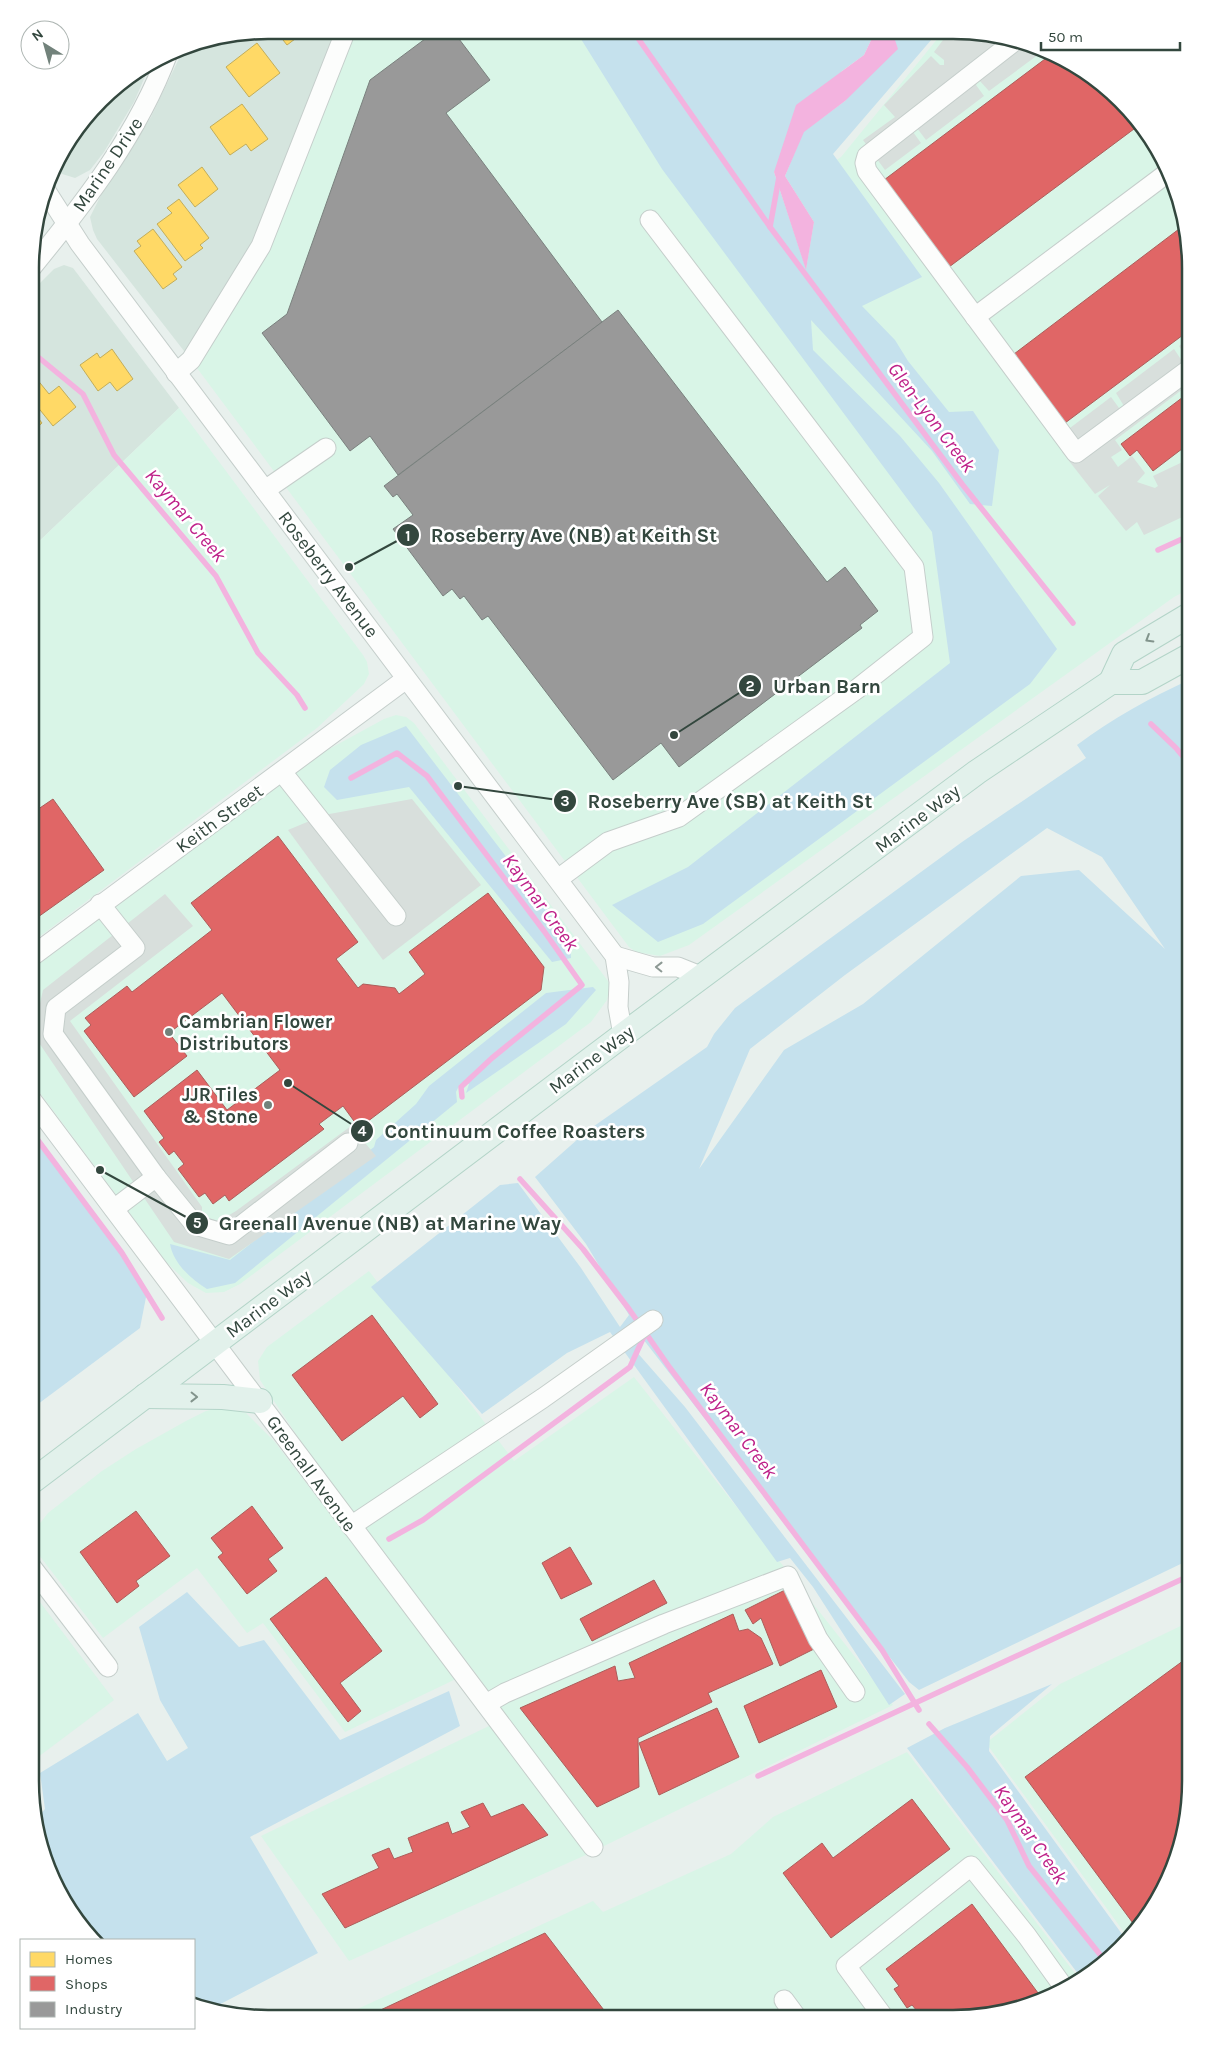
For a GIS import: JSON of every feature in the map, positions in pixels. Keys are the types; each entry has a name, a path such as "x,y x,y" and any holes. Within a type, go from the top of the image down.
{"main road":[{"path":"1182,619 1124,654 1112,682 1142,682 1182,660"},
{"name":"Marine Way","path":"39,1476 145,1396 221,1350 623,1035 977,772 1112,682"},
{"path":"145,1396 223,1397 260,1401"}],"street":[{"path":"176,373 191,360 261,246 342,39"},
{"path":"1009,46 867,156 865,163 867,171 1076,452 1182,375"},
{"name":"Marine Drive","path":"39,258 66,225 130,136 156,86 164,63"},
{"path":"975,317 1163,176"},
{"name":"Roseberry Avenue","path":"50,198 66,225 176,373 615,956 620,982 618,1007 623,1035"},
{"path":"558,879 608,842 679,817 857,689 923,637 914,567 650,220"},
{"path":"265,490 326,448"},
{"name":"Keith Street","path":"39,950 406,679"},
{"path":"282,772 396,916"},
{"path":"100,904 135,948 56,1008 53,1034 156,1176 195,1225 229,1235 348,1143"},
{"path":"615,956 653,967 678,967 703,977"},
{"name":"Greenall Avenue","path":"39,1111 260,1401 351,1526 593,1847"},
{"path":"114,1209 156,1176"},
{"path":"351,1526 543,1398 653,1320"},
{"path":"486,1704 505,1693 664,1624 788,1576 818,1639 855,1692"},
{"path":"39,1577 108,1667"},
{"path":"878,2010 846,1966 971,1866 1027,1936 1061,1984"},
{"path":"784,2000 792,2010"}],"shaded area":[{"path":"252,39 343,39 276,212 191,360 97,239 90,217 102,193 151,117 180,56 223,43"},
{"path":"342,39 626,39 760,214 841,157 937,39 969,39 998,43 1041,56 1068,69 1093,86 1135,128 1159,166 1170,194 1178,223 1182,252 1182,593 689,945 660,956 636,952 629,947 191,360 261,246"},
{"path":"581,39 872,39 864,55 842,71 774,172 806,269 814,222 785,176 803,132 845,101 891,39 932,39 833,154 922,277 862,306 895,340 908,361 949,412 973,411 999,450 992,506 970,504 932,451 811,320 813,350 900,436 939,483 1057,649 1030,684 703,924 658,942 612,905 688,867 950,663 932,532 662,169"},
{"path":"872,39 895,39 898,49 845,101 804,132 785,176 814,222 806,270 774,172 796,105 864,55"},
{"path":"944,39 969,39 998,43 1038,55 989,91 979,80 976,85 984,96 926,140 917,128 913,132 921,143 885,170 863,140 895,117 884,105 931,56 940,65 944,65 944,60 934,52"},
{"path":"147,73 134,102 104,152 90,170 75,178 59,173 77,140 106,106 128,86"},
{"path":"64,265 73,268 179,408 39,541 39,284 54,269"},
{"path":"1174,349 1182,361 1182,390 1115,440 1122,450 1111,457 1118,467 1132,456 1145,473 1137,482 1155,488 1158,486 1153,476 1182,462 1182,517 1144,535 1137,522 1126,531 1098,496 1110,485 1095,494 1062,452 1078,440 1070,428 1111,397 1119,408 1124,406 1116,393"},
{"path":"179,408 363,655 367,662 369,674 364,684 317,728 39,937 39,541"},
{"path":"1182,683 1182,1563 919,1690 909,1682 643,1339 635,1350 685,1407 905,1694 889,1705 813,1587 790,1558 777,1562 610,1332 567,1353 482,1414 371,1287 500,1185 518,1183 581,1268 620,1327 629,1315 586,1244 535,1177 587,1131 707,1047 714,1034 735,1008 962,842 1086,758 1077,745 1118,717","holes":["1047,828 1102,857 1165,949 1079,870 1021,876 863,1004 784,1050 699,1169 750,1049 845,975"]},
{"path":"396,715 406,717 414,723 608,981 610,986 607,1000 591,1022 240,1284 224,1292 206,1293 188,1283 167,1263 39,1092 39,964 320,754 384,719"},
{"path":"406,726 570,940 571,958 552,962 409,787 337,800 324,787 330,770 361,745"},
{"path":"412,799 481,885 383,960 288,830 324,815"},
{"path":"165,894 193,926 70,1021 202,1207 202,1216 219,1221 236,1211 351,1126 376,1156 229,1259 174,1242 39,1043 39,1008 43,990"},
{"path":"593,987 596,990 566,1024 466,1093 469,1084 460,1084 456,1092 457,1102 235,1283 207,1289 189,1275 175,1258 170,1244 230,1260 374,1147 376,1140 416,1104 429,1086 546,993"},
{"path":"39,1137 147,1292 140,1328 39,1403"},
{"path":"369,1271 514,1461 634,1377 893,1705 602,1847 474,1671 335,1493 260,1380 258,1361 267,1347"},
{"path":"219,1408 246,1413 274,1441 456,1679 345,1732 263,1623 247,1633 197,1568 103,1638 39,1555 39,1525 48,1513 102,1471 136,1449 206,1411"},
{"path":"187,1592 239,1647 264,1640 340,1740 449,1691 460,1726 250,1837 318,1953 219,2005 195,1998 195,1939 102,1939 77,1909 62,1883 51,1855 43,1826 41,1813 45,1809 40,1773 138,1713 167,1761 188,1748 160,1700 139,1627"},
{"path":"39,1601 114,1700 39,1756"},
{"path":"1182,1625 1182,1797 1178,1826 1170,1855 1159,1883 1144,1909 1124,1933 986,1743 1060,1684"},
{"path":"1052,1684 990,1736 989,1751 1122,1935 1093,1963 1078,1974 907,1748 945,1728"},
{"path":"491,1725 588,1854 349,1961 261,1836"},
{"path":"907,1752 1076,1975 1055,1987 1027,1998 998,2006 969,2010 355,2010 593,1901 603,1912 731,1854 773,1817"}],"building: Homes":[{"path":"282,39 295,39 287,45"},
{"path":"257,43 280,73 249,97 226,67"},
{"path":"242,104 268,139 251,151 246,144 230,155 210,127"},
{"path":"202,167 218,189 195,207 178,185"},
{"path":"179,199 209,238 200,245 203,248 185,261 157,224 172,213 167,208"},
{"path":"153,229 182,267 173,274 177,279 163,289 134,251 141,246 137,241"},
{"path":"112,349 133,379 117,391 110,382 98,391 80,365 97,353 100,358"},
{"path":"39,382 49,394 59,386 76,407 53,426 39,409"}],"building: Shops":[{"path":"1046,58 1068,69 1093,86 1135,128 949,267 884,180"},
{"path":"1179,229 1182,252 1182,336 1065,423 1014,354"},
{"path":"1182,398 1182,449 1153,471 1137,450 1130,456 1121,444"},
{"path":"53,799 104,870 39,916 39,809"},
{"path":"278,836 358,942 336,959 358,988 363,984 395,988 399,994 425,974 409,952 488,893 544,967 541,990 359,1128 343,1106 319,1124 324,1129 229,1201 225,1195 213,1204 205,1193 199,1197 178,1169 184,1164 174,1151 169,1155 159,1142 164,1138 144,1111 197,1070 227,1110 280,1070 222,993 169,1033 187,1056 134,1097 84,1031 91,1025 85,1018 127,986 132,992 212,930 191,903"},
{"path":"372,1315 438,1404 420,1418 403,1396 342,1441 292,1375"},
{"path":"252,1506 283,1548 268,1559 277,1571 247,1594 218,1557 223,1553 211,1538"},
{"path":"136,1511 170,1556 136,1581 139,1586 117,1603 80,1552"},
{"path":"570,1547 592,1584 561,1599 542,1563"},
{"path":"326,1577 382,1651 340,1683 361,1711 348,1722 270,1619"},
{"path":"654,1580 667,1603 592,1641 580,1619"},
{"path":"787,1589 814,1649 780,1666 761,1618 753,1624 745,1610"},
{"path":"733,1614 739,1631 748,1629 761,1638 773,1664 708,1693 712,1702 638,1738 639,1787 597,1807 520,1708 615,1666 618,1681 635,1678 629,1663"},
{"path":"1182,1662 1182,1797 1178,1826 1170,1855 1159,1883 1144,1909 1133,1923 1025,1777"},
{"path":"821,1670 837,1707 759,1743 744,1706"},
{"path":"717,1708 739,1757 659,1795 639,1743"},
{"path":"912,1799 950,1849 831,1938 783,1873 822,1843 833,1858"},
{"path":"483,1803 491,1817 523,1804 548,1835 345,1928 322,1894 379,1868 372,1855 389,1848 394,1859 413,1852 408,1838 448,1822 452,1834 470,1827 461,1812"},
{"path":"972,1904 1039,1994 998,2006 969,2010 916,2010 912,2005 907,2008 894,1989 899,1986 886,1969"},
{"path":"545,1933 604,2010 381,2010"}],"building: Industry":[{"path":"425,39 459,39 490,80 446,113 602,322 398,475 370,436 350,451 262,333 287,314 370,80"},
{"path":"618,310 827,582 845,567 878,611 860,625 862,628 679,767 661,743 613,780 488,616 482,620 464,596 460,599 452,589 443,596 393,529 413,515 397,494 393,497 384,486"}],"waterway":[{"name":"Glen-Lyon Creek","path":"639,39 770,227"},
{"name":"Glen-Lyon Creek","path":"779,177 770,227 962,484 1073,623"},
{"name":"Kaymar Creek","path":"39,358 83,394 114,455 216,576 258,653 297,695 305,708"},
{"path":"1158,550 1182,539"},
{"name":"Glen-Lyon Creek","path":"1151,724 1182,755"},
{"name":"Kaymar Creek","path":"351,778 397,753 427,776 544,931 582,985 492,1058 461,1087 462,1097"},
{"path":"39,1142 122,1253 162,1318"},
{"name":"Kaymar Creek","path":"520,1179 583,1249 629,1309 670,1368 882,1650 919,1710"},
{"path":"389,1539 423,1520 630,1367 645,1334"},
{"path":"758,1776 1182,1579"},
{"name":"Kaymar Creek","path":"929,1724 967,1767 1007,1820 1029,1866 1101,1956"}],"place":[{"name":"Roseberry Ave (NB) at Keith St","path":"349,567"},
{"name":"Urban Barn","path":"674,735"},
{"name":"Roseberry Ave (SB) at Keith St","path":"458,786"},
{"name":"Cambrian Flower Distributors","path":"169,1032"},
{"name":"Continuum Coffee Roasters","path":"288,1083"},
{"name":"JJR Tiles & Stone","path":"268,1105"},
{"name":"Greenall Avenue (NB) at Marine Way","path":"100,1170"}]}
